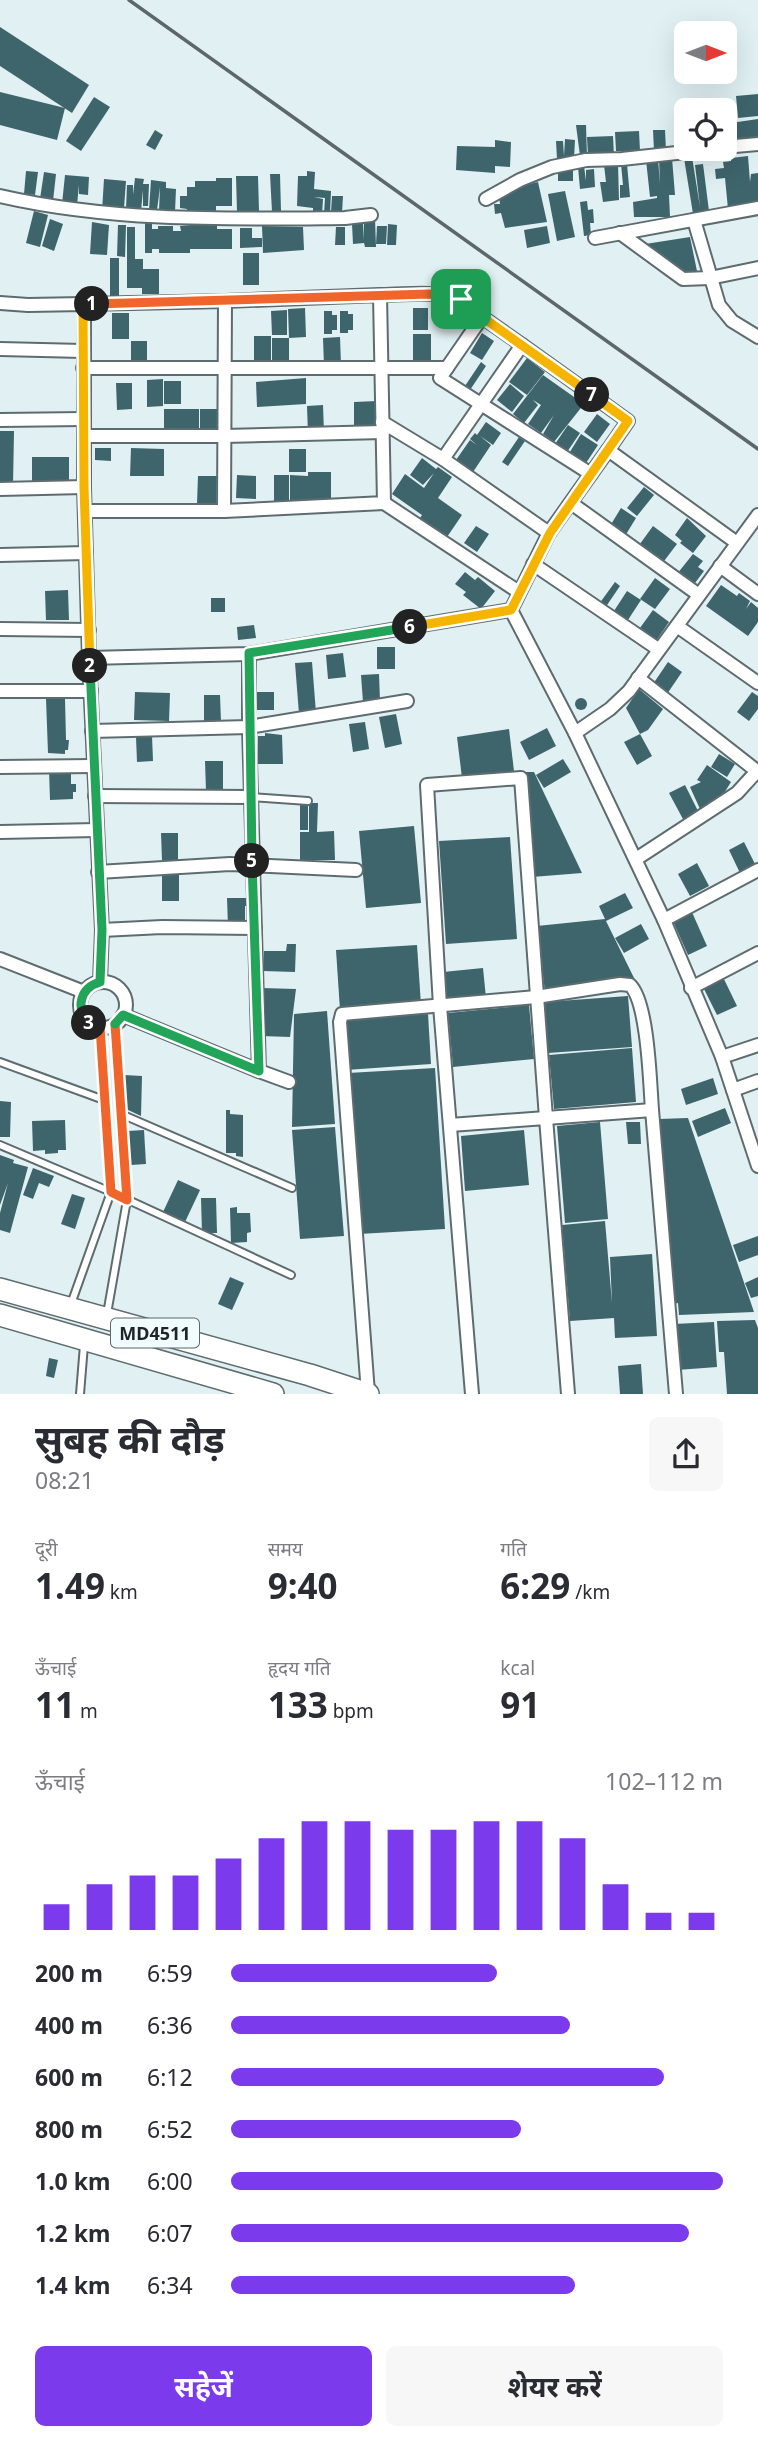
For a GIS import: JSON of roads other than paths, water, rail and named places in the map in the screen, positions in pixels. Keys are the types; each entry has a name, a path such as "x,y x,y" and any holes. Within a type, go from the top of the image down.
{"main road":[{"name":"MD4511","path":"0,1289 368,1394"},
{"name":"MD4511","path":"0,1315 273,1394"},
{"path":"281,1394 291,1370"}],"street":[{"path":"737,146 758,144"},
{"path":"486,199 520,180 552,167 586,160 674,153"},
{"path":"0,196 85,212 177,219 345,218 372,215"},
{"path":"595,238 758,208"},
{"path":"694,220 719,305 732,321 758,337"},
{"path":"620,233 682,279 710,278 758,268"},
{"path":"380,295 384,503"},
{"path":"0,303 83,304 380,295 447,295 461,299 482,317 628,421 550,533 511,610"},
{"path":"224,511 225,301"},
{"path":"83,304 84,487 102,930 100,982"},
{"path":"482,317 440,378 592,474"},
{"path":"443,458 522,345"},
{"path":"0,349 83,351"},
{"path":"83,368 447,368"},
{"path":"0,420 84,419"},
{"path":"84,436 225,436 382,427 443,458 550,533"},
{"path":"608,450 737,543"},
{"path":"0,489 84,487"},
{"path":"85,511 224,511 384,503 519,592"},
{"path":"571,503 699,595"},
{"path":"575,733 610,709 638,678 758,514"},
{"path":"0,555 86,553"},
{"path":"533,564 658,649"},
{"path":"720,566 758,594"},
{"path":"89,657 249,653 511,610"},
{"path":"511,610 575,733 664,920 723,1057 757,1163"},
{"path":"677,626 758,682"},
{"path":"0,629 89,630"},
{"path":"249,653 250,797 259,1071"},
{"path":"636,859 737,793 758,771 638,678"},
{"path":"0,691 91,691"},
{"path":"92,731 249,727 407,701"},
{"path":"0,767 94,766"},
{"path":"472,1394 440,1006 427,785 521,778 568,1394"},
{"path":"95,796 250,797"},
{"path":"0,832 96,831"},
{"path":"99,872 252,864 356,870"},
{"path":"664,920 758,870"},
{"path":"102,930 255,928"},
{"path":"691,988 758,953"},
{"path":"0,959 84,992"},
{"path":"119,1019 125,1003 122,992 112,984 100,982 88,987 81,998 81,1011 88,1022 100,1027 119,1019 289,1082"},
{"path":"368,1394 340,1018 346,1012 536,997 620,984 630,985 634,989 647,1039 676,1394"},
{"path":"723,1057 758,1045"},
{"path":"733,1090 758,1081"},
{"path":"450,1125 652,1110"}],"lane":[{"path":"250,797 308,801"},
{"path":"106,1320 127,1200 121,1114 119,1019"},
{"path":"69,1309 111,1192 100,1027"},
{"path":"0,1062 104,1100"},
{"path":"121,1114 292,1188"},
{"path":"0,1145 111,1192 291,1275"},
{"path":"80,1394 85,1340"}],"railway":[{"path":"129,0 758,449"}]}
